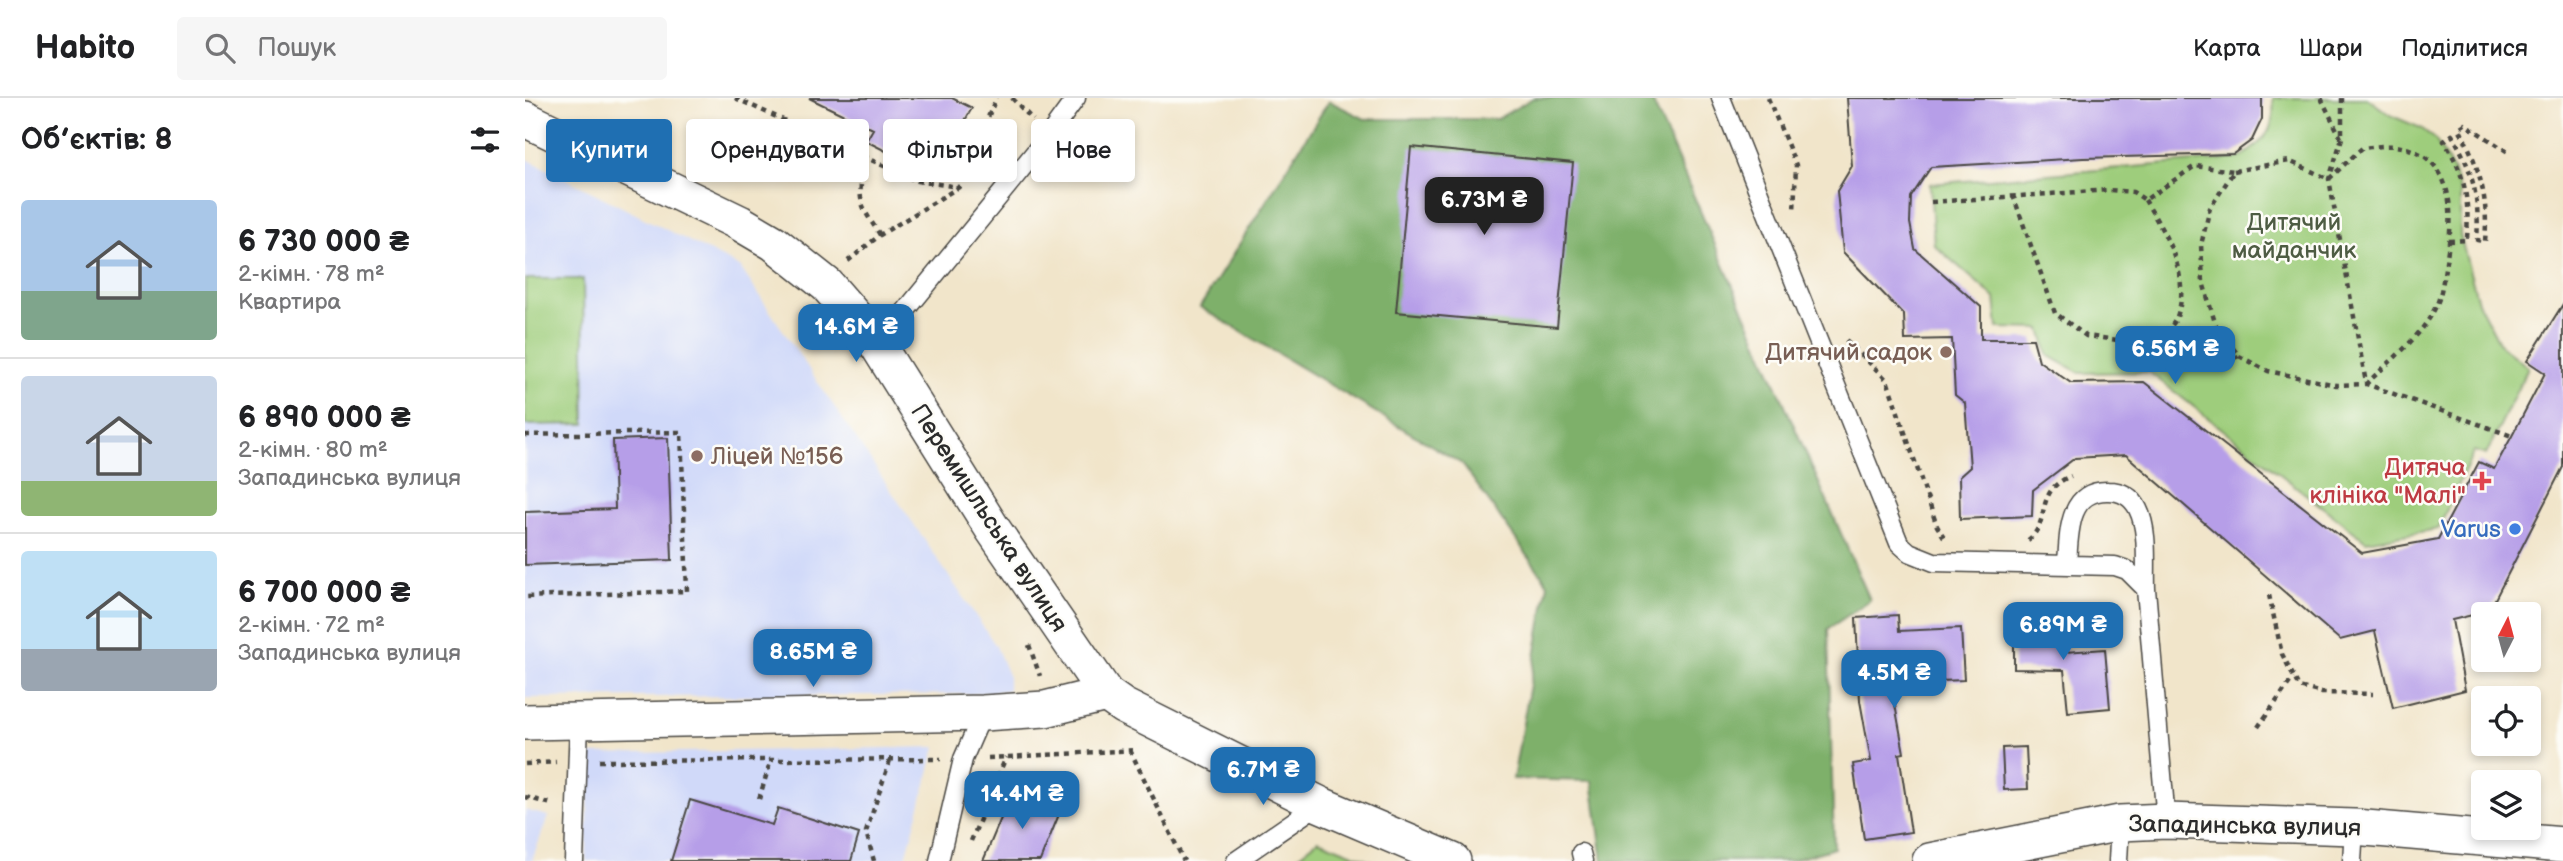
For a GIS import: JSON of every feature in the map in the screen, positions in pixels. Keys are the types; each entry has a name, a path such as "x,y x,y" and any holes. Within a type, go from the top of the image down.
{"street":[{"name":"Перемишльська вулиця","path":"525,119 740,223 774,243 827,285 873,338 992,528 1106,694"},
{"path":"525,722 983,713 1045,709 1106,694 1123,706 1319,804 1453,861"},
{"name":"Западинська вулиця","path":"1930,861 2120,823 2166,821 2354,827 2563,845"}],"lane":[{"path":"873,338 894,325 1076,98"},
{"path":"1721,98 1899,543 1909,552 1934,562 2067,565 2127,570 2146,589"},
{"path":"2067,565 2070,523 2075,508 2086,496 2100,491 2116,491 2131,498 2143,525 2166,821"},
{"path":"939,861 963,759 983,713"},
{"path":"574,861 579,722"},
{"path":"1236,861 1319,804"},
{"path":"2118,861 2120,823"},
{"path":"2353,861 2354,827"}],"path":[{"path":"735,98 917,181 959,187"},
{"path":"845,264 880,235 959,187 996,98"},
{"path":"1012,98 1032,119"},
{"path":"1768,98 1796,165 1794,215"},
{"path":"2321,98 2342,138"},
{"path":"2342,98 2342,138 2329,179 2366,384"},
{"path":"2449,241 2467,240 2467,191 2460,166 2444,141 2452,135 2468,161 2477,188 2477,240 2485,241 2487,216 2484,185 2476,160 2459,128 2465,124 2511,154"},
{"path":"2329,179 2362,148 2396,146 2424,157 2443,177 2452,202 2449,241 2438,303 2417,335 2366,384"},
{"path":"2145,200 2195,166 2234,171 2290,161 2329,179"},
{"path":"2234,171 2210,208 2201,245 2203,282 2216,326 2239,356 2268,371 2336,385 2366,384 2512,436"},
{"path":"861,185 859,198 863,209 880,235"},
{"path":"1931,202 2109,190 2133,192 2145,200 2171,243 2182,290 2176,320 2158,339"},
{"path":"2014,198 2055,313 2086,336 2133,342 2158,339 2213,366 2239,356"},
{"path":"1841,332 1853,350 1887,380 1937,526 1940,533 1954,542"},
{"path":"525,435 681,432 687,591 525,597"},
{"path":"2021,542 2036,534 2043,503 2050,489 2079,472"},
{"path":"2269,595 2282,654 2299,687 2322,693 2373,694"},
{"path":"1027,638 1041,681"},
{"path":"2258,727 2293,678"},
{"path":"1130,751 1184,861"},
{"path":"968,849 1006,757"},
{"path":"759,799 771,760"},
{"path":"874,861 866,832 890,760"}],"shaded area":[{"name":"Ліцей №156","path":"525,158 546,169 546,182 572,182 740,267 996,646 1008,675 1008,690 974,694 525,698"},
{"path":"936,747 905,861 586,861 590,754"},
{"path":"525,810 548,816 532,861 525,861"}],"green space":[{"path":"1533,98 1651,98 1870,600 1828,629 1834,848 1790,861 1603,861 1592,781 1513,779 1548,584 1462,464 1200,307 1329,101 1365,119 1497,119"},
{"name":"Дитячий майданчик","path":"2273,98 2367,98 2392,116 2421,128 2435,139 2453,170 2460,192 2460,235 2478,302 2501,346 2528,367 2486,455 2474,451 2438,529 2366,541 2149,372 2080,373 2048,355 2041,329 1998,328 1995,298 1934,245 1930,184 2240,158 2267,134 2273,119"},
{"path":"525,279 583,279 585,424 525,425"},
{"path":"1318,840 1371,861 1292,861"}],"building":[{"path":"809,98 952,98 972,108 966,119 883,119 883,150 869,143 873,129 869,127 869,119 852,119"},
{"path":"1847,98 2262,98 2262,119 2252,140 2233,154 2083,158 1931,167 1911,197 1910,223 1915,249 1981,307 1981,339 2033,339 2039,361 2071,383 2144,382 2362,553 2438,539 2479,462 2494,469 2512,436 2545,373 2527,361 2563,304 2563,467 2494,602 2471,602 2471,615 2452,620 2465,690 2393,708 2375,631 2340,640 2126,455 2075,458 2033,490 2032,516 1960,519 1959,477 1970,467 1965,403 1955,395 1952,339 1905,340 1904,315 1843,252 1837,191 1852,166"},
{"path":"1411,147 1573,163 1557,327 1396,312"},
{"path":"668,438 672,560 525,565 525,512 615,509 613,440"},
{"path":"1898,615 1899,631 1961,628 1964,680 1891,683 1904,753 1899,754 1911,832 1864,839 1853,764 1871,761 1860,701 1856,618"},
{"path":"2014,619 2066,619 2066,652 2105,649 2110,708 2068,712 2064,670 2014,669"},
{"path":"2026,747 2028,789 2004,790 2002,748"},
{"path":"1012,792 1060,812 1040,861 983,861"},
{"path":"690,800 772,825 778,808 859,834 851,861 671,861"}],"place":[{"name":"Дитячий садок","path":"1946,352"},
{"name":"Ліцей №156","path":"697,456"},
{"name":"Дитяча клініка \"Малі\"","path":"2482,481"},
{"name":"Varus","path":"2515,529"}]}
